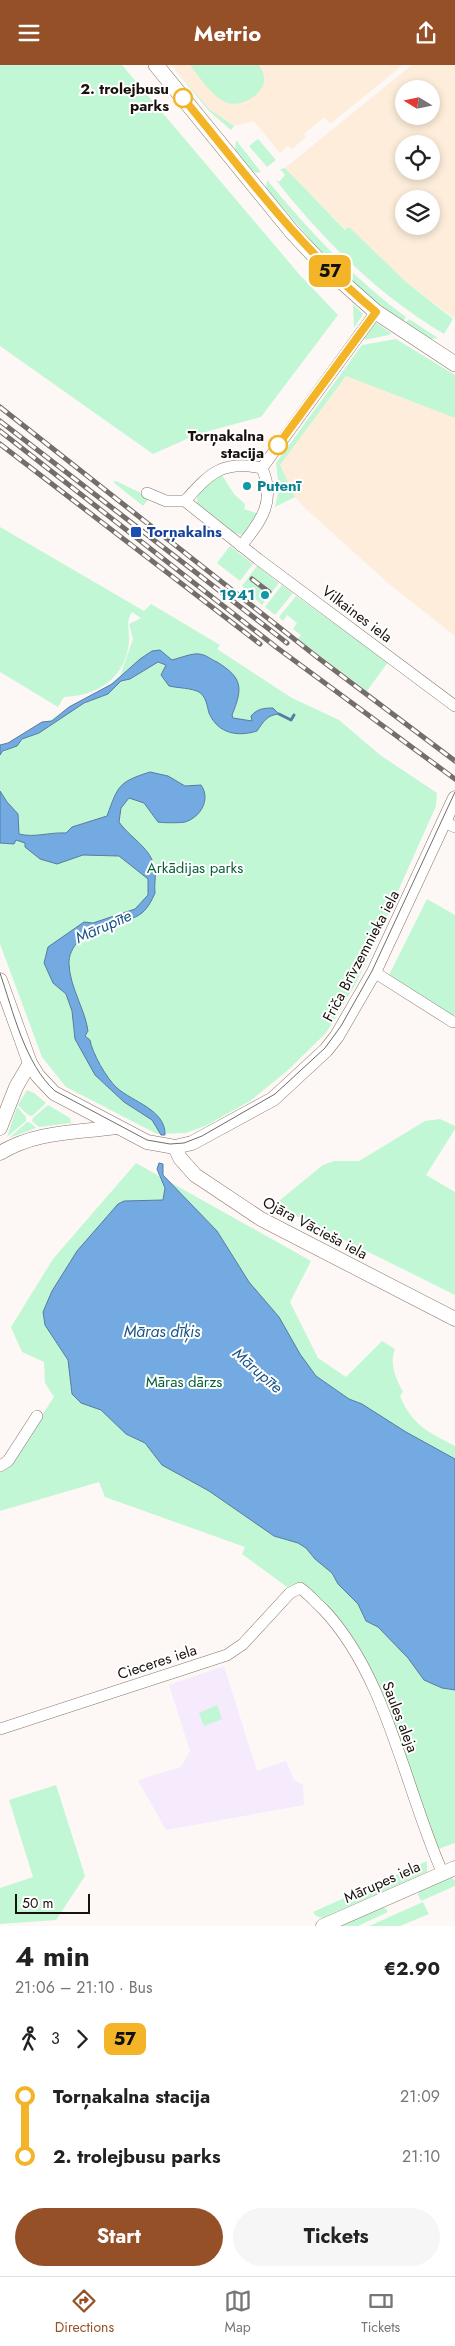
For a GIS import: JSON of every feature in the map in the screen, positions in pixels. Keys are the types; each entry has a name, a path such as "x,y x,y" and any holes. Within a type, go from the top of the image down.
{"main road":[{"path":"156,65 292,232 323,265 376,312 455,364"}],"street":[{"path":"262,468 376,312"},
{"path":"147,493 166,501 185,501 215,471 229,465 247,465 262,468"},
{"path":"241,546 258,525 265,510 268,496 267,480 262,468"},
{"name":"Vilkaines iela","path":"185,501 241,546 455,706"},
{"name":"Friča Brīvzemnieka iela","path":"116,1127 153,1144 175,1147 192,1143 273,1099 326,1050 337,1036 374,971 449,822 455,799"},
{"path":"374,971 452,1023"},
{"path":"0,980 30,1063 38,1076 54,1093 116,1127"},
{"path":"0,1128 16,1087 30,1063"},
{"path":"0,1153 21,1142 40,1136 61,1132 116,1127"},
{"name":"Ojāra Vācieša iela","path":"175,1147 180,1158 195,1175 261,1219 455,1319"},
{"path":"0,1466 8,1461 37,1416"},
{"name":"Cieceres iela","path":"0,1729 227,1655 243,1644 290,1593 300,1588"},
{"name":"Saules aleja","path":"300,1588 330,1617 361,1659 449,1871"},
{"name":"Mārupes iela","path":"323,1926 449,1871"}],"shaded area":[{"name":"2. trolejbusu parks","path":"172,65 403,65 330,124 324,117 304,134 306,137 292,149 288,146 280,153 254,121 233,126 210,111"},
{"path":"412,65 455,65 455,319 406,282 349,227 346,230 285,168"},
{"path":"346,376 455,418 455,636 388,583 304,507 295,497 280,465"},
{"path":"224,1666 257,1771 286,1761 294,1780 303,1785 304,1805 166,1830 138,1780 181,1767 190,1751 169,1685"}],"green space":[{"path":"0,65 122,65 299,274 338,315 261,417 198,434 153,454 0,346"},
{"path":"171,65 210,110 234,126 231,130 209,111"},
{"path":"190,65 259,65 264,76 263,86 260,91 249,99 237,104 230,104 215,95"},
{"path":"258,139 276,160 267,167 249,146"},
{"path":"236,140 261,172 256,173 251,170 235,150"},
{"path":"285,168 345,230 349,227 406,282 453,319 444,334 396,302 332,244 275,179 279,182 285,175 280,169"},
{"path":"267,180 332,253 406,317 403,322 369,296 322,253 266,188"},
{"path":"353,304 363,314 354,328"},
{"path":"409,319 438,338 430,339 405,324"},
{"path":"375,322 391,333 364,340 369,325"},
{"path":"396,339 455,375 455,418 346,376 280,465 295,497 275,507 279,489 276,463 362,345"},
{"path":"222,475 234,494 245,504 244,509 259,514 243,535 234,533 198,507 197,502 200,492"},
{"path":"116,481 149,498 143,506 113,482"},
{"name":"Arkādijas parks","path":"0,527 144,611 151,604 220,645 217,649 292,698 339,720 380,755 437,793 436,806 370,954 355,985 326,1033 287,1071 250,1101 205,1126 186,1133 157,1134 66,1087 42,1057 0,944 0,755 69,707 104,689 120,676 133,639 129,624 141,618 132,612 130,616 128,623 129,642 127,655 116,675 98,689 76,696 64,697 58,707 0,672"},
{"path":"230,546 253,564 240,581 217,563"},
{"path":"257,566 279,583 262,605 242,586"},
{"path":"282,585 293,593 275,615 265,607"},
{"path":"296,596 388,662 367,691 298,639 301,635 293,629 297,623 287,615 283,621 279,617"},
{"path":"427,899 455,915 455,1015 447,1015 389,975"},
{"path":"27,1090 46,1103 32,1116 28,1115 18,1105"},
{"path":"48,1105 70,1118 71,1123 39,1127 32,1121 33,1118"},
{"path":"17,1107 26,1117 26,1121 7,1137"},
{"path":"440,1119 455,1126 455,1129 426,1175 455,1192 455,1295 274,1205 323,1165 334,1161 359,1161 425,1121"},
{"path":"27,1122 36,1128 9,1138"},
{"name":"Māras dīķis","path":"136,1163 311,1261 290,1302 318,1358 346,1377 382,1341 395,1349 393,1365 403,1392 400,1396 405,1406 422,1427 455,1446 455,1843 438,1849 368,1665 353,1638 335,1616 304,1585 295,1584 287,1587 242,1554 245,1547 105,1497 99,1482 0,1511 0,1472 9,1466 54,1397 45,1383 44,1362 22,1352 11,1327 53,1259"},
{"path":"217,1705 222,1719 204,1726 199,1713"},
{"path":"56,1785 85,1876 56,1920 0,1924 0,1888 33,1877 9,1800"},
{"path":"427,1861 427,1872 322,1918 316,1916 313,1912"},
{"path":"451,1877 455,1880 455,1886 421,1901 418,1895 419,1891"},
{"path":"423,1902 429,1914 400,1926 369,1926"},
{"path":"384,1907 388,1912 358,1926 341,1926"}],"water":[{"path":"160,650 172,660 193,654 204,655 232,673 238,684 239,691 232,715 233,718 252,721 251,716 253,714 258,710 266,708 273,708 279,714 269,717 257,731 250,733 243,734 223,730 213,720 205,699 201,694 192,690 169,686 161,675 166,665 158,662 130,679 121,681 108,694 84,703 39,733 22,739 17,746 3,751 0,755 0,745 8,743 42,722 52,721 69,707 112,684 152,651"},
{"name":"Mārupīte","path":"150,772 168,776 185,786 201,785 205,796 203,807 196,816 185,822 158,822 144,803 129,798 121,808 119,822 150,856 155,870 155,893 146,909 137,916 96,928 84,935 71,951 69,964 72,981 88,1031 85,1036 90,1040 100,1065 117,1088 147,1107 160,1119 164,1126 165,1135 161,1135 152,1120 124,1102 95,1075 75,1039 72,1011 66,994 53,983 44,963 48,947 84,922 93,923 135,909 148,895 148,879 119,856 83,855 57,864 40,859 25,847 25,843 16,840 14,844 0,843 0,791 18,814 19,834 66,833 72,827 107,816 117,792 125,782"},
{"name":"Māras dīķis","path":"159,1163 163,1164 163,1175 217,1231 249,1282 279,1317 300,1354 316,1376 349,1399 362,1404 406,1432 455,1459 455,1690 442,1688 424,1680 408,1658 378,1627 366,1621 358,1604 338,1584 332,1573 315,1559 306,1548 298,1543 274,1536 209,1491 162,1465 145,1443 126,1434 101,1410 81,1403 72,1394 68,1360 45,1325 43,1312 52,1291 77,1251 118,1204 124,1201 163,1200 165,1188 157,1169"}],"waterway":[{"path":"279,714 291,720 294,715"}],"tram line":[{"path":"0,973 15,1020 28,1052 36,1067 55,1091 147,1140 170,1144 184,1143 202,1136 275,1094 325,1048 341,1026 372,971 455,792"}],"railway":[{"path":"0,407 317,657 455,761"},
{"path":"0,421 287,643"},
{"path":"0,431 276,647 455,779"},
{"path":"0,444 260,644"},
{"path":"252,579 269,592"}],"bus line":[{"name":"57","path":"183,98 292,232 323,265 376,312 278,445"}],"place":[{"name":"2. trolejbusu parks","path":"183,98"},
{"name":"Torņakalna stacija","path":"278,445"},
{"name":"Putenī","path":"247,486"},
{"name":"Torņakalns","path":"136,532"},
{"name":"1941","path":"265,595"}],"park label":[{"name":"Māras dārzs","path":"184,1382"}]}
